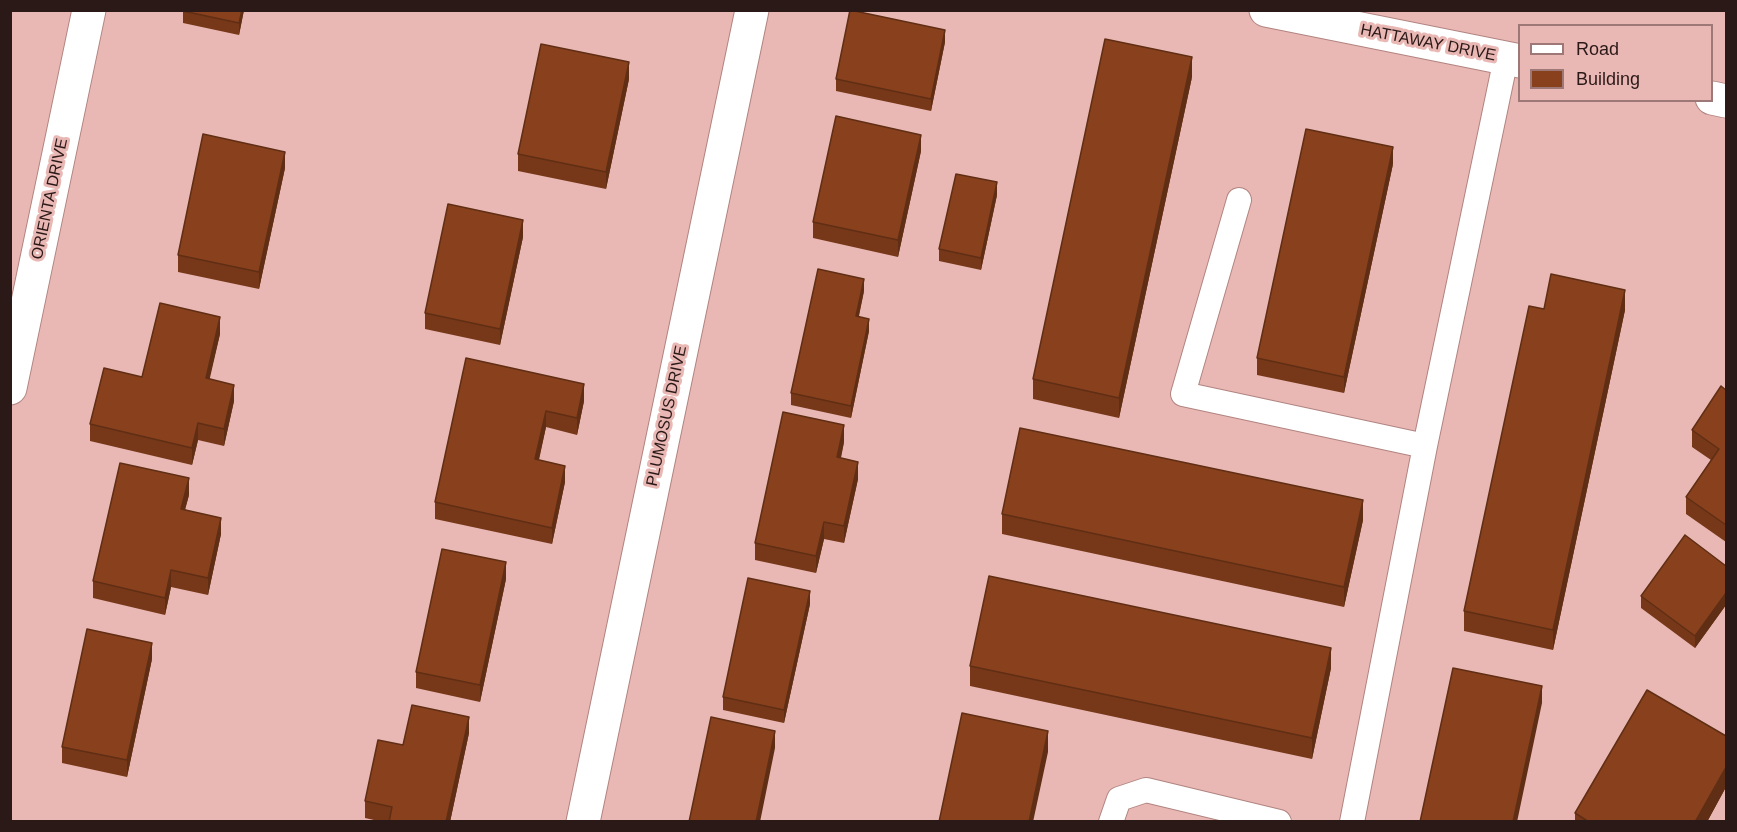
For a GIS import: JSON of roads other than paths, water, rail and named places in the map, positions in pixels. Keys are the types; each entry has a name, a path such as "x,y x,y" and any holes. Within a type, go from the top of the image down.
{"street":[{"name":"ORIENTA DRIVE","path":"10,388 89,10"},
{"name":"PLUMOSUS DRIVE","path":"583,822 752,10"},
{"name":"HATTAWAY DRIVE","path":"1266,10 1513,59"}],"lane":[{"path":"1352,822 1425,446 1513,59"},
{"path":"1239,200 1183,394 1425,446"},
{"path":"1111,822 1119,799 1146,790 1279,822"}]}
